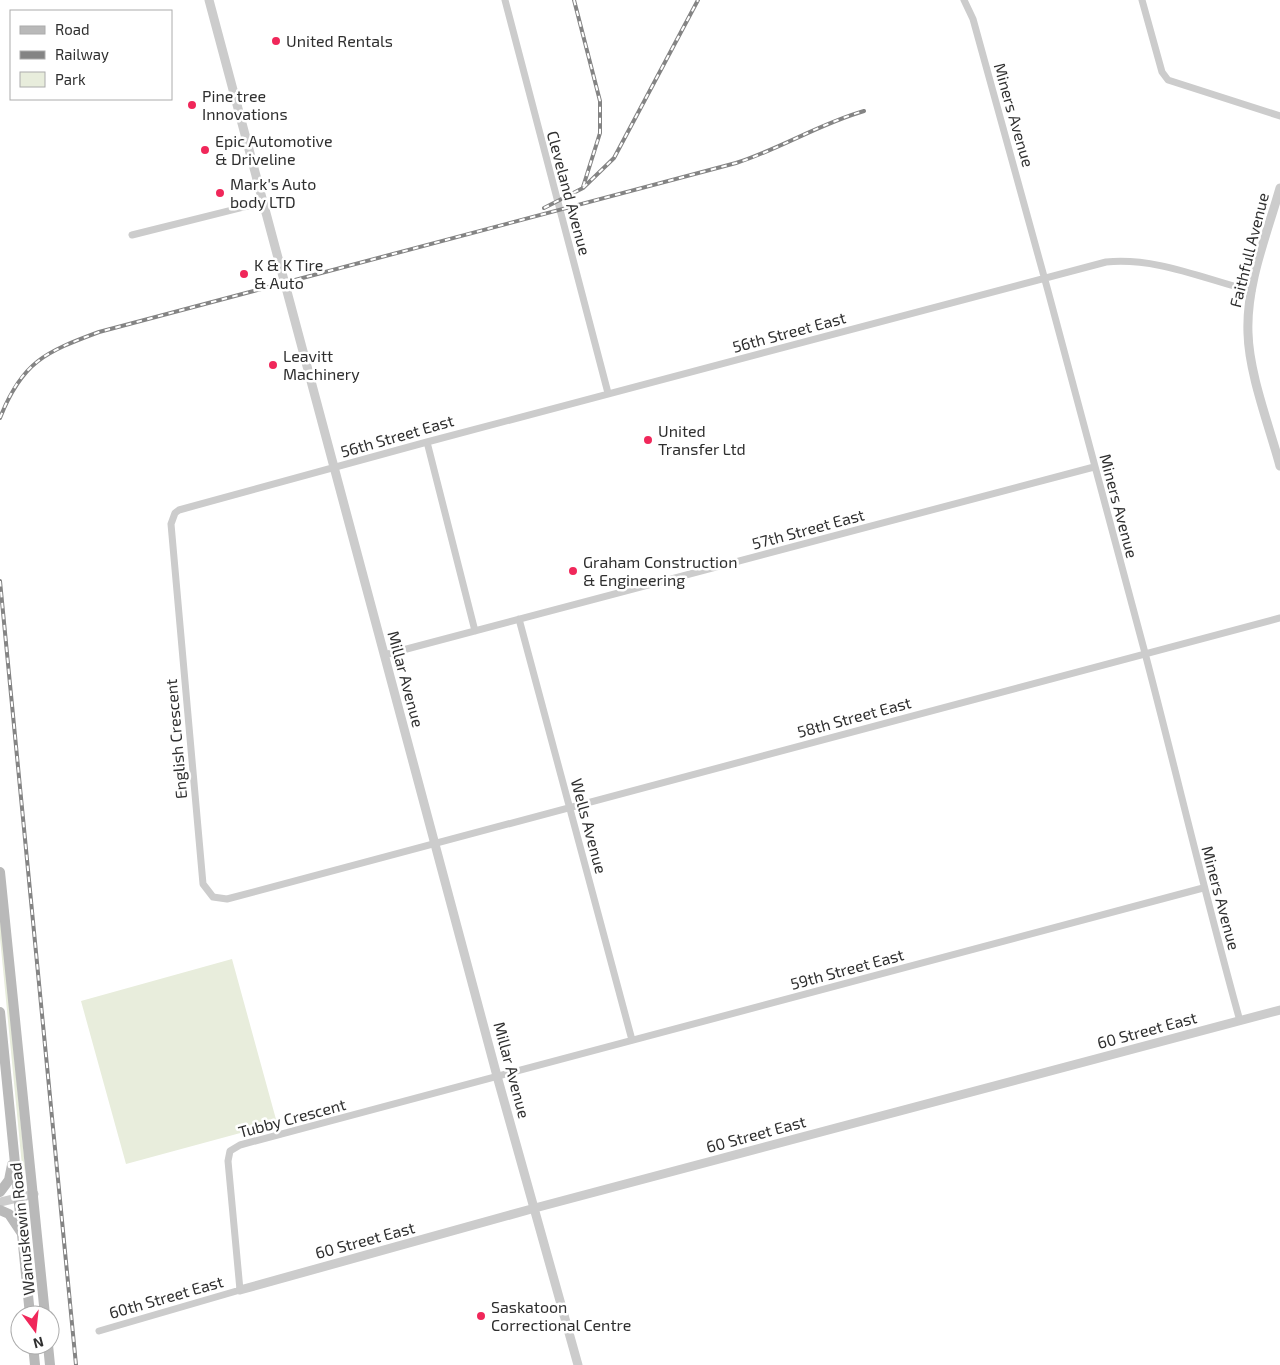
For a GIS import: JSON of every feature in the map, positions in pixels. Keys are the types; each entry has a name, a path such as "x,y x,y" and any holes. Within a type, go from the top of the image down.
{"main road":[{"name":"Wanuskewin Road","path":"0,872 19,1073 45,1305"},
{"name":"Wanuskewin Road","path":"0,1012 29,1305"},
{"path":"0,1192 9,1180 15,1157"},
{"path":"0,1210 9,1214 22,1234"}],"street":[{"name":"Millar Avenue","path":"209,0 497,1076 578,1365"},
{"name":"Cleveland Avenue","path":"505,0 608,393"},
{"name":"Miners Avenue","path":"964,0 973,19 1044,279 1145,654 1203,888 1240,1021"},
{"path":"1142,0 1162,72 1168,80 1280,116"},
{"name":"Faithfull Avenue","path":"1280,188 1252,291 1248,332 1252,362 1280,466"},
{"path":"132,235 264,202"},
{"name":"56th Street East","path":"334,468 608,393 1106,262 1138,262 1159,265 1252,291"},
{"path":"427,442 475,631"},
{"name":"57th Street East","path":"384,655 1094,467"},
{"name":"English Crescent","path":"334,468 185,508 175,513 172,519 203,884 212,897 227,899 435,843"},
{"name":"58th Street East","path":"435,843 1280,618"},
{"name":"Wells Avenue","path":"519,619 632,1040"},
{"name":"59th Street East","path":"497,1076 1203,888"},
{"name":"60 Street East","path":"240,1290 535,1208 1280,1010"},
{"name":"Tubby Crescent","path":"240,1290 228,1161 230,1150 240,1145 497,1076"},
{"path":"0,1202 34,1194"},
{"name":"60th Street East","path":"99,1331 240,1290"}],"green space":[{"path":"0,910 25,1167 23,1176 0,938"},
{"path":"232,959 277,1123 126,1164 81,1001"}],"railway":[{"path":"574,0 600,101 600,133 583,187"},
{"path":"544,208 583,188 614,158 698,0"},
{"path":"0,418 8,399 27,371 50,353 99,332 736,163 847,116 864,111"},
{"path":"0,581 76,1365"}],"place":[{"name":"United Rentals","path":"276,41"},
{"name":"Pine tree Innovations","path":"192,105"},
{"name":"Epic Automotive & Driveline","path":"205,150"},
{"name":"Mark's Auto body LTD","path":"220,193"},
{"name":"K & K Tire & Auto","path":"244,274"},
{"name":"Leavitt Machinery","path":"273,365"},
{"name":"United Transfer Ltd","path":"648,440"},
{"name":"Graham Construction & Engineering","path":"573,571"},
{"name":"Saskatoon Correctional Centre","path":"481,1316"}]}
